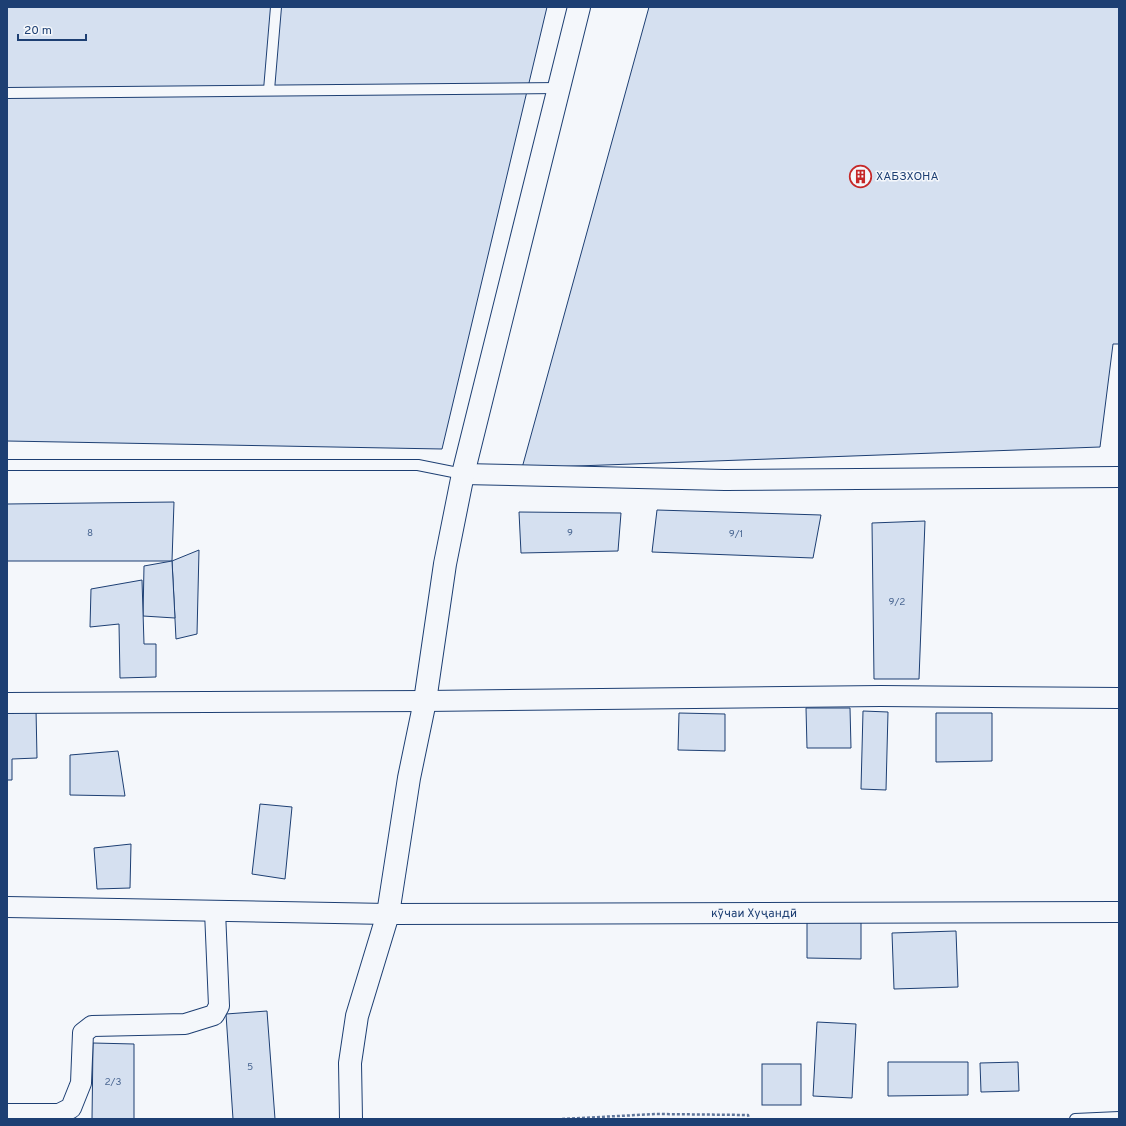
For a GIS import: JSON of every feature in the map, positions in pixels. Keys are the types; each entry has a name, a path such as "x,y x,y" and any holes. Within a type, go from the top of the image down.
{"street":[{"path":"351,1119 350,1063 357,1016 388,914 409,778 425,701 446,564 463,474 579,7"},
{"path":"463,474 725,480 1119,477"},
{"path":"7,703 425,701 881,696 1119,698"},
{"name":"кӯчаи Хуҷандӣ","path":"7,907 388,914 1119,912"},
{"path":"7,1114 59,1114 71,1108 81,1083 83,1033 92,1026 185,1024 214,1015 219,1006 215,911"}],"lane":[{"path":"270,90 276,7"},
{"path":"7,93 559,88"},
{"path":"7,465 418,465 463,474"},
{"path":"1075,1119 1119,1117"}],"path":[{"path":"562,1119 656,1114 748,1116 749,1119"}],"building":[{"path":"7,7 547,7 442,449 7,441"},
{"name":"ХАБЗХОНА","path":"649,7 1119,7 1119,344 1113,344 1100,447 522,468"},
{"path":"174,502 172,561 7,561 7,504"},
{"path":"657,510 821,515 813,558 652,552"},
{"path":"519,512 621,513 618,551 521,553"},
{"path":"925,521 919,679 874,679 872,523"},
{"path":"199,550 197,634 176,639 172,561"},
{"path":"172,561 175,618 143,616 144,566"},
{"path":"142,580 144,644 156,644 156,677 120,678 119,624 90,627 91,589"},
{"path":"7,707 36,709 37,758 12,759 12,780 7,780"},
{"path":"806,708 850,708 851,748 807,748"},
{"path":"863,711 888,712 886,790 861,789"},
{"path":"679,713 725,714 725,751 678,750"},
{"path":"936,713 992,713 992,761 936,762"},
{"path":"118,751 125,796 70,795 70,755"},
{"path":"260,804 292,807 285,879 252,874"},
{"path":"131,844 130,888 97,889 94,848"},
{"path":"807,920 861,921 861,959 807,958"},
{"path":"956,931 958,987 894,989 892,933"},
{"path":"267,1011 275,1119 233,1119 226,1014"},
{"path":"817,1022 856,1024 852,1098 813,1096"},
{"path":"93,1043 134,1044 134,1119 92,1119"},
{"path":"888,1062 968,1062 968,1095 888,1096"},
{"path":"1018,1062 1019,1091 981,1092 980,1063"},
{"path":"762,1064 801,1064 801,1105 762,1105"}],"place":[{"name":"ХАБЗХОНА","path":"861,176"}]}
